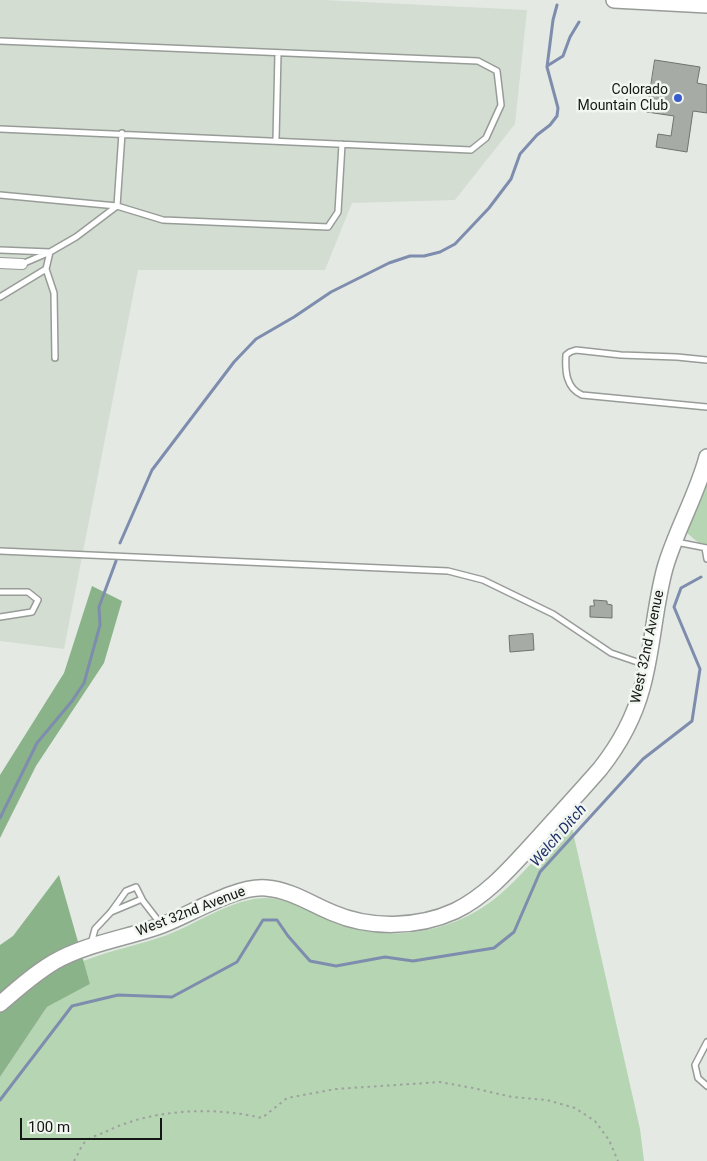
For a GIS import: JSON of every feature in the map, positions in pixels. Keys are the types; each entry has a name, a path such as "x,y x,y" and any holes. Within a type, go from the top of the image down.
{"street":[{"path":"614,0 707,5"},
{"path":"0,262 22,264"},
{"name":"West 32nd Avenue","path":"0,1004 20,986 53,963 75,951 162,925 247,890 277,889 362,923 381,924 435,918 454,911 489,889 510,869 600,769 633,717 647,666 658,595 673,541 707,457"}],"lane":[{"path":"0,41 478,61 497,71 501,105 486,138 471,150 0,128"},
{"path":"276,140 278,53"},
{"path":"22,264 50,252 76,237 117,206 122,133"},
{"path":"0,195 117,206 163,220 328,228 338,212 342,144"},
{"path":"0,250 50,252"},
{"path":"50,252 46,269 54,293 55,358"},
{"path":"0,297 46,269"},
{"path":"707,360 621,355 576,350 566,355 565,366 569,383 574,392 582,395 707,406"},
{"path":"673,541 706,548 707,558"},
{"path":"0,551 448,571 483,580 553,614 611,653 647,666"},
{"path":"0,592 28,592 38,600 32,612 0,617"},
{"path":"91,946 96,928 111,912 126,891 136,887 142,899 162,925"},
{"path":"111,912 142,899"},
{"path":"707,1042 695,1065 698,1078 707,1086"}],"path":[{"path":"74,1161 85,1142 111,1129 140,1119 199,1110 240,1112 262,1118 287,1098 336,1089 440,1082 512,1097 547,1100 576,1108 595,1121 609,1140 618,1161"}],"shaded area":[{"path":"0,0 324,0 527,10 515,124 455,200 352,203 325,270 138,270 64,649 0,641"}],"green space":[{"path":"707,447 707,550 680,527"},
{"path":"92,586 122,601 104,663 36,766 0,838 0,775 64,673"},
{"path":"570,819 640,1129 644,1161 0,1161 0,1077 47,1007 90,984 83,961 167,935 228,907 254,899 277,899 297,905 337,924 368,932 411,933 432,929 452,923 489,903 523,873"},
{"path":"59,875 90,984 47,1007 0,1077 0,945 13,936"}],"building":[{"name":"Colorado Mountain Club","path":"655,60 700,67 697,83 707,85 707,113 693,111 687,152 656,147 658,134 671,136 674,116 647,112"},
{"path":"594,600 607,601 607,604 612,605 612,618 590,617 590,606 594,606"},
{"path":"533,634 534,650 510,652 509,636"}],"waterway":[{"path":"120,543 152,470 234,362 256,339 294,317 331,292 389,263 410,256 424,256 440,252 455,244 489,208 511,179 520,154 557,116 558,108 547,67 553,20 557,5"},
{"path":"547,66 563,56 570,37 579,22"},
{"path":"0,818 37,743 72,701 84,683 100,625 99,607 116,561"},
{"name":"Welch Ditch","path":"0,1100 72,1006 118,995 172,997 237,962 263,920 277,920 310,961 336,966 385,957 413,961 494,948 514,932 540,872 643,759 692,721 700,669 674,607 681,588 701,577"}],"place":[{"name":"Colorado Mountain Club","path":"678,98"}]}
